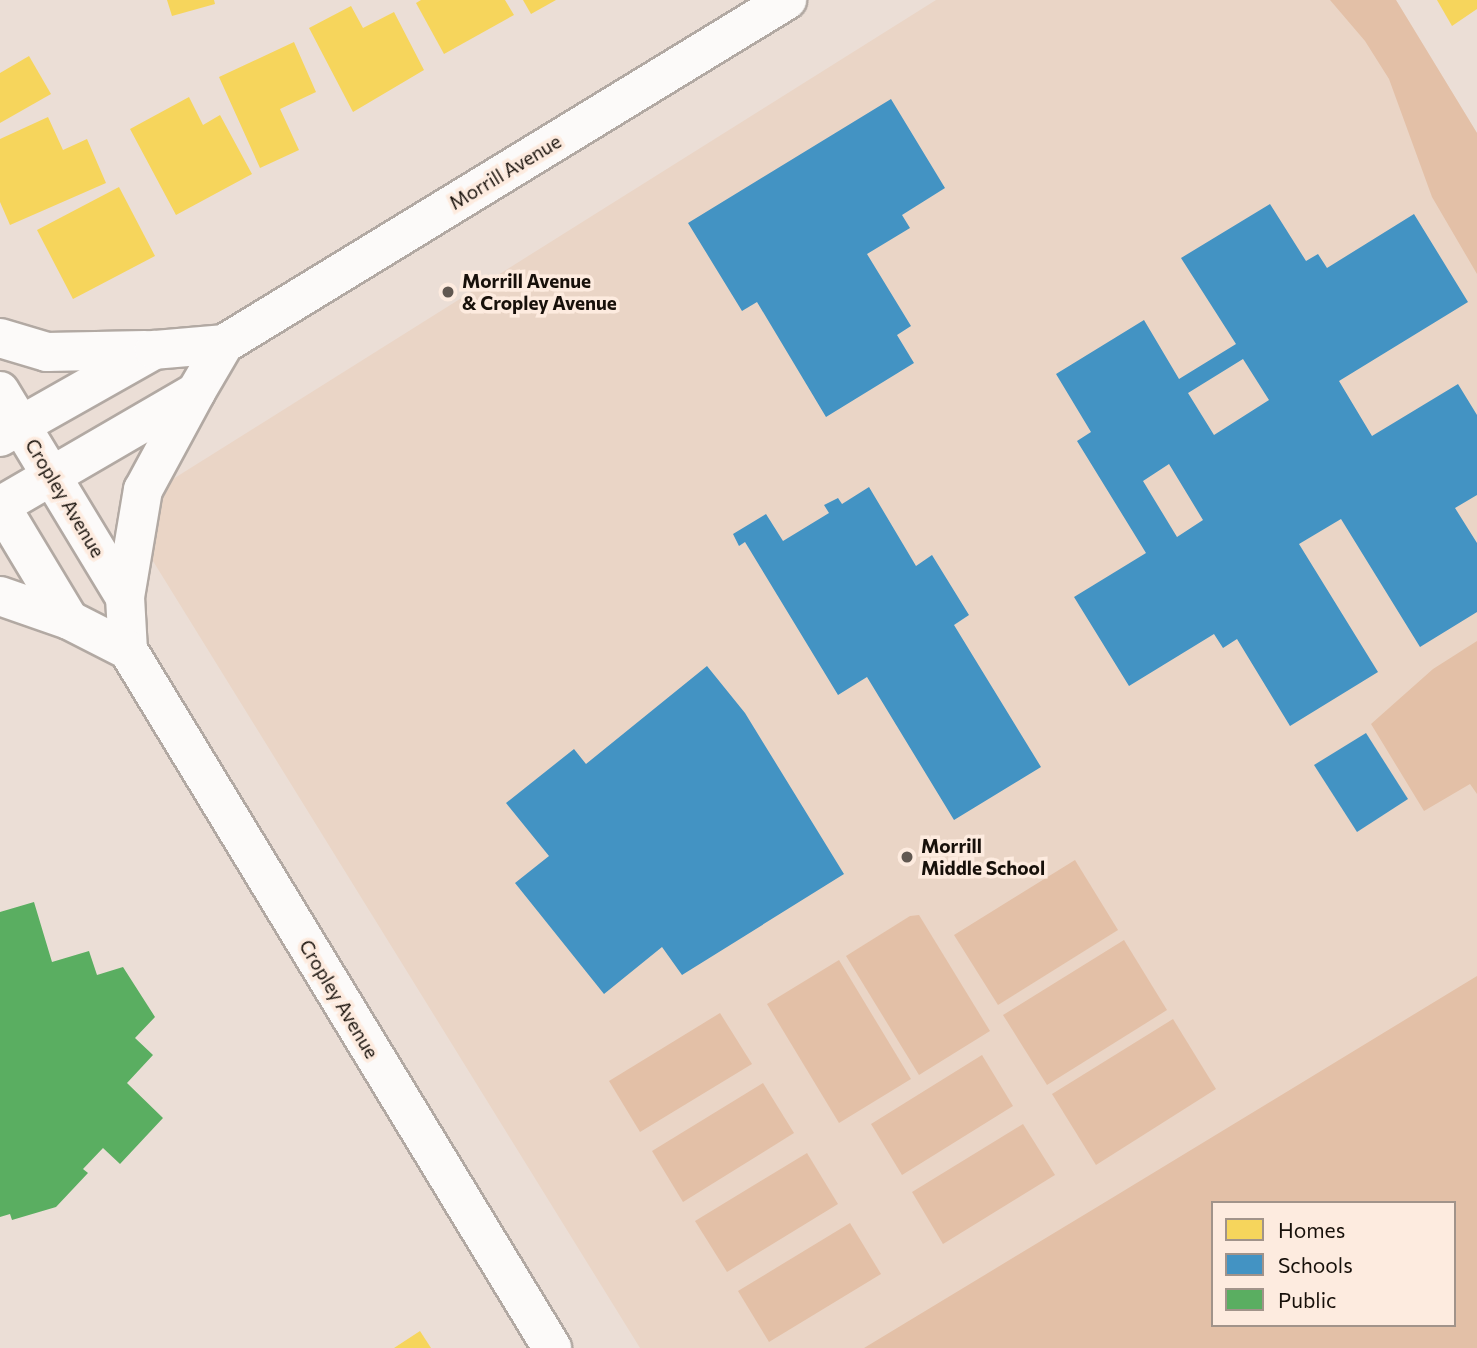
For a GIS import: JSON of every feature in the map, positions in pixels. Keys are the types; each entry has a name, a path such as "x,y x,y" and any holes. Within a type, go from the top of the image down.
{"main road":[{"name":"Morrill Avenue","path":"11,431 154,350 224,344 787,0"},
{"path":"0,338 69,354 154,350"},
{"name":"Morrill Avenue","path":"0,506 196,392 224,344"},
{"name":"Cropley Avenue","path":"0,391 11,431 52,476 125,597 128,649 552,1348"},
{"path":"125,597 143,490 196,392"},
{"path":"0,506 69,620"},
{"path":"0,596 69,620 128,649"}],"shaded area":[{"name":"Morrill Middle School","path":"936,0 1396,0 1477,133 1477,1348 640,1348 122,511"},
{"path":"1330,0 1396,0 1477,133 1477,274 1432,197 1389,79 1365,41"},
{"path":"1477,641 1477,794 1470,784 1424,811 1371,724 1433,669"},
{"path":"1075,860 1118,930 998,1005 954,935"},
{"path":"919,915 990,1031 919,1075 846,956 910,916"},
{"path":"1124,940 1167,1010 1047,1085 1003,1015"},
{"path":"839,960 911,1079 839,1123 767,1004"},
{"path":"1477,976 1477,1348 864,1348"},
{"path":"720,1013 752,1064 640,1132 609,1081"},
{"path":"1173,1019 1216,1089 1096,1165 1052,1094"},
{"path":"982,1055 1013,1106 902,1175 871,1124"},
{"path":"763,1083 794,1133 683,1202 652,1151"},
{"path":"1023,1124 1055,1175 943,1244 912,1192"},
{"path":"807,1153 838,1204 727,1272 695,1221"},
{"path":"850,1223 881,1274 769,1342 738,1291"}],"building: Homes":[{"path":"167,0 214,0 215,4 172,16"},
{"path":"421,0 505,0 514,15 444,54 416,3"},
{"path":"523,0 556,0 531,14"},
{"path":"1437,0 1477,0 1477,9 1452,26"},
{"path":"351,6 363,28 394,12 424,70 353,112 309,28"},
{"path":"294,42 316,92 280,109 299,150 260,168 219,77"},
{"path":"29,56 51,94 0,123 0,73"},
{"path":"189,97 203,125 220,115 252,174 176,215 130,129"},
{"path":"48,117 63,150 87,139 106,183 10,225 0,202 0,139"},
{"path":"119,187 155,256 73,299 37,230"},
{"path":"420,1331 431,1348 394,1348"}],"building: Schools":[{"path":"891,99 945,188 902,215 910,228 867,254 911,326 897,335 914,363 826,417 757,302 742,311 688,223"},
{"path":"1270,204 1306,261 1318,254 1327,268 1414,214 1468,302 1339,381 1372,436 1458,384 1477,415 1477,495 1455,508 1477,543 1477,612 1420,647 1341,519 1299,544 1378,672 1290,726 1237,639 1223,648 1214,634 1129,686 1074,597 1146,553 1077,441 1091,432 1056,374 1144,320 1179,379 1236,344 1181,258","holes":["1243,359 1269,400 1214,435 1188,393","1169,464 1203,520 1177,537 1143,481"]},
{"path":"869,487 916,566 932,555 969,615 954,625 1041,767 954,820 867,677 838,695 745,542 739,546 733,534 766,514 783,541 829,513 824,505 838,498 842,504"},
{"path":"707,666 745,713 844,874 682,975 662,947 604,994 515,883 549,856 506,803 574,749 586,764"},
{"path":"1366,733 1408,799 1357,832 1314,765"}],"building: Public":[{"path":"34,902 52,962 89,951 97,975 123,967 155,1017 135,1038 153,1055 127,1083 163,1118 120,1164 103,1148 83,1169 88,1173 56,1207 12,1220 10,1214 0,1217 0,912"}],"place":[{"name":"Morrill Avenue & Cropley Avenue","path":"448,292"},
{"name":"Morrill Middle School","path":"907,857"}]}
